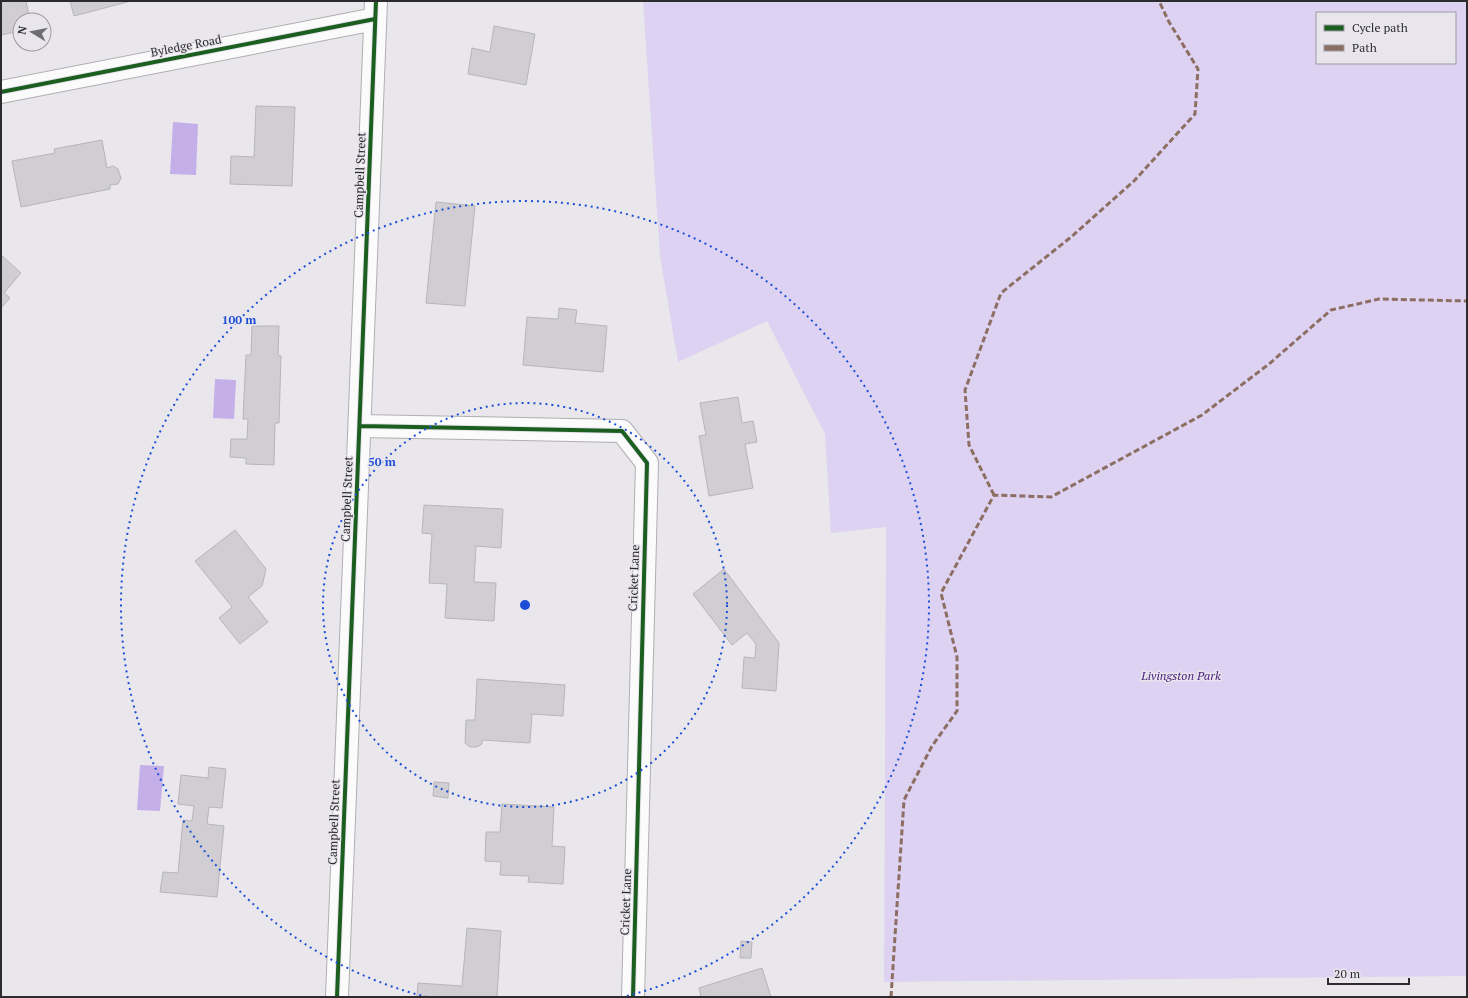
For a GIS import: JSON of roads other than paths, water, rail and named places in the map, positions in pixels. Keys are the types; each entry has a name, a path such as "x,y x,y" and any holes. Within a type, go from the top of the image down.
{"street":[{"name":"Byledge Road","path":"1,92 376,10"},
{"name":"Campbell Street","path":"337,997 376,10"},
{"name":"Cricket Lane","path":"360,426 622,431 647,463 633,997"}],"park label":[{"name":"Livingston Park","path":"1181,676"}]}
